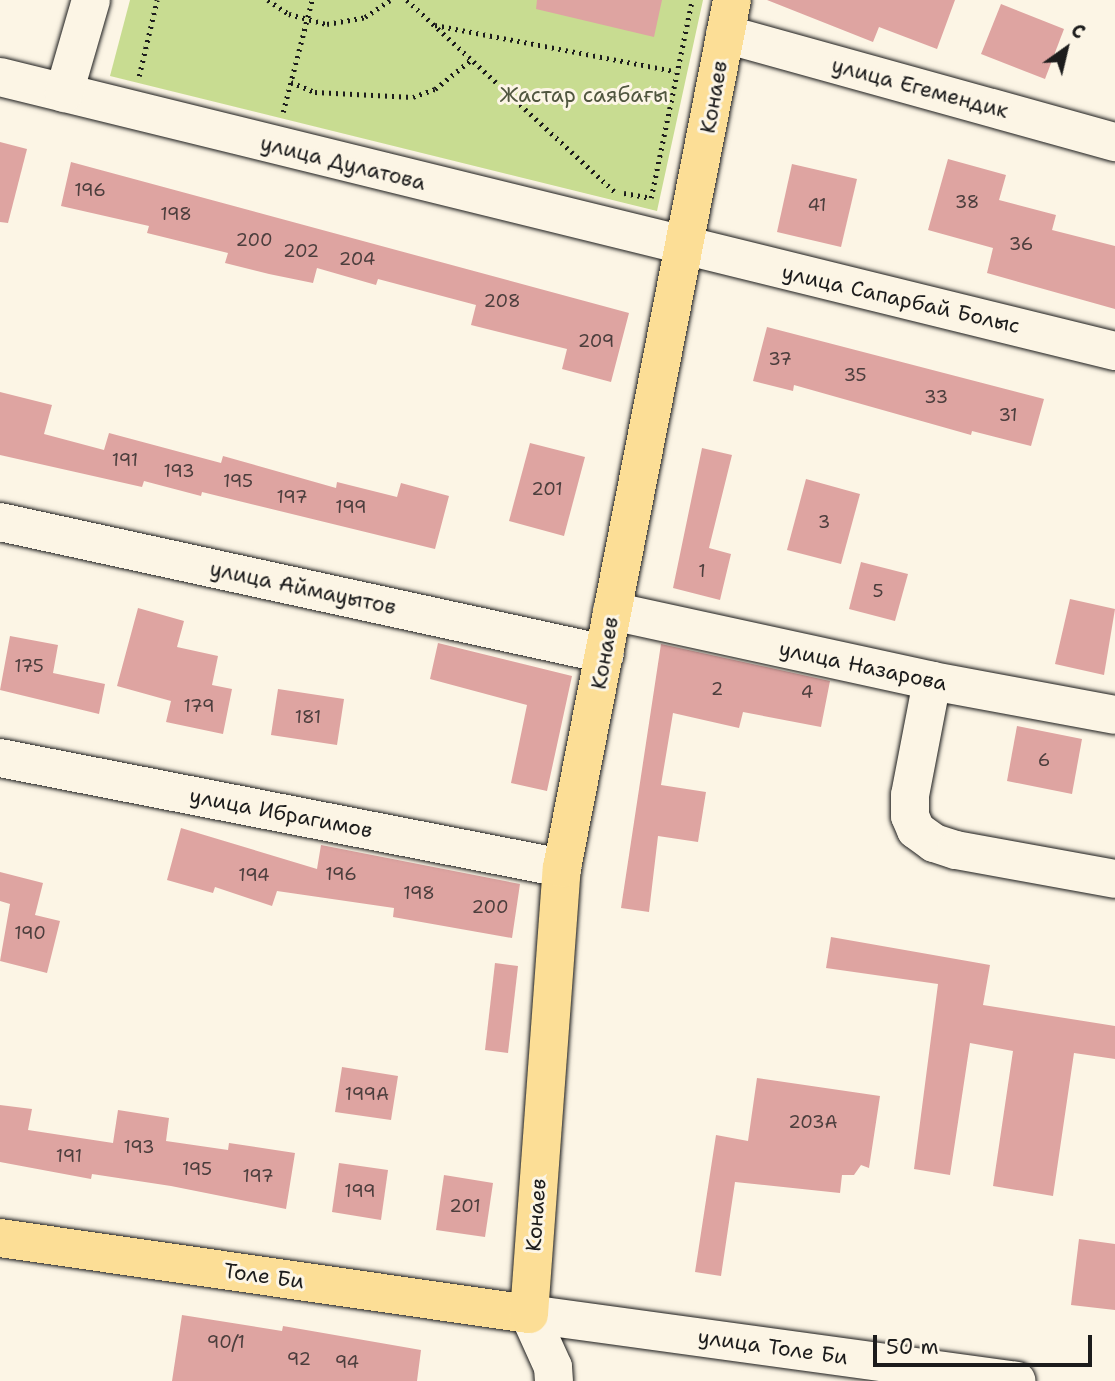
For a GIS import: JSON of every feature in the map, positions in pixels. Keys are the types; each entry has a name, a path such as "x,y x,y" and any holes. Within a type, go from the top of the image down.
{"main road":[{"name":"Конаев","path":"529,1314 562,868 686,248 729,17"},
{"name":"Толе Би","path":"0,1238 529,1314"}],"street":[{"path":"64,93 91,0"},
{"name":"улица Егемендик","path":"729,17 1115,142"},
{"name":"улица Дулатова","path":"0,76 686,248"},
{"name":"улица Cапарбай Болыс","path":"686,248 1115,351"},
{"name":"улица Аймауытов","path":"0,522 606,654"},
{"name":"улица Назарова","path":"612,611 932,681 1115,715"},
{"path":"932,681 910,795 910,816 916,830 934,843 956,850 1115,879"},
{"name":"улица Ибрагимов","path":"0,758 562,868"},
{"path":"529,1314 553,1367 554,1381"},
{"name":"улица Толе Би","path":"529,1314 1017,1381"}],"path":[{"path":"151,79 138,76 157,0"},
{"path":"268,0 307,21 346,23 365,17 390,0"},
{"path":"283,113 312,0"},
{"path":"407,0 614,191"},
{"path":"592,186 651,198 675,71 692,0"},
{"path":"434,24 675,71"},
{"path":"291,82 315,92 413,97 435,89 472,60"},
{"path":"270,107 283,113 294,113"}],"green space":[{"name":"Жастар саябағы","path":"130,0 703,0 657,211 110,76"}],"building":[{"path":"537,0 662,0 654,37 536,9"},
{"path":"767,0 955,0 937,49 879,27 873,42"},
{"path":"1001,4 1064,29 1045,79 981,54"},
{"path":"0,142 27,149 8,223 0,222"},
{"path":"948,159 1006,175 999,200 1056,215 1052,230 1115,246 1115,309 987,273 993,248 928,230"},
{"path":"71,162 629,313 611,382 562,369 567,349 471,325 476,305 378,279 376,285 317,268 313,283 269,274 225,263 228,253 147,233 149,226 61,206"},
{"path":"792,164 857,179 841,247 777,232"},
{"path":"767,327 1044,399 1031,446 972,431 971,435 794,385 793,391 753,381"},
{"path":"0,392 52,405 44,434 104,450 109,433 221,463 223,456 336,488 337,482 397,497 401,483 449,496 435,549 202,492 201,496 144,481 142,487 0,455"},
{"path":"530,443 585,457 564,536 509,521"},
{"path":"702,448 732,455 709,548 731,554 720,600 673,588"},
{"path":"806,479 860,494 841,564 787,550"},
{"path":"861,562 908,574 895,621 849,609"},
{"path":"1070,599 1115,609 1104,675 1055,664"},
{"path":"138,608 184,621 177,647 218,656 212,685 232,689 223,734 166,722 171,701 117,686"},
{"path":"10,636 58,645 53,673 105,684 99,714 0,690"},
{"path":"438,643 572,676 547,791 511,783 527,705 430,679"},
{"path":"661,644 830,681 821,727 743,712 739,728 673,713 661,785 706,792 698,842 658,836 649,912 621,908"},
{"path":"278,689 344,699 337,745 271,735"},
{"path":"1017,726 1082,739 1072,794 1007,781"},
{"path":"181,828 317,869 321,845 520,884 512,938 393,917 394,908 277,891 272,906 215,887 213,893 167,880"},
{"path":"0,872 43,883 35,915 60,921 47,973 0,961 10,904 0,901"},
{"path":"831,937 990,965 983,1005 1115,1026 1115,1059 1074,1053 1053,1196 993,1186 1013,1051 970,1043 950,1175 914,1169 938,984 826,968"},
{"path":"495,963 518,966 508,1053 485,1050"},
{"path":"342,1067 398,1076 391,1120 335,1112"},
{"path":"757,1078 880,1096 869,1168 861,1165 854,1175 842,1175 840,1193 735,1182 721,1276 695,1272 716,1135 748,1141"},
{"path":"0,1105 32,1109 28,1130 113,1143 118,1110 169,1118 166,1141 228,1150 229,1143 295,1153 286,1209 171,1186 92,1174 91,1179 0,1162"},
{"path":"339,1163 388,1170 381,1220 332,1212"},
{"path":"444,1175 493,1183 485,1237 436,1230"},
{"path":"1079,1239 1115,1244 1115,1310 1071,1305"},
{"path":"182,1315 282,1331 283,1326 421,1350 417,1381 172,1381"}]}
